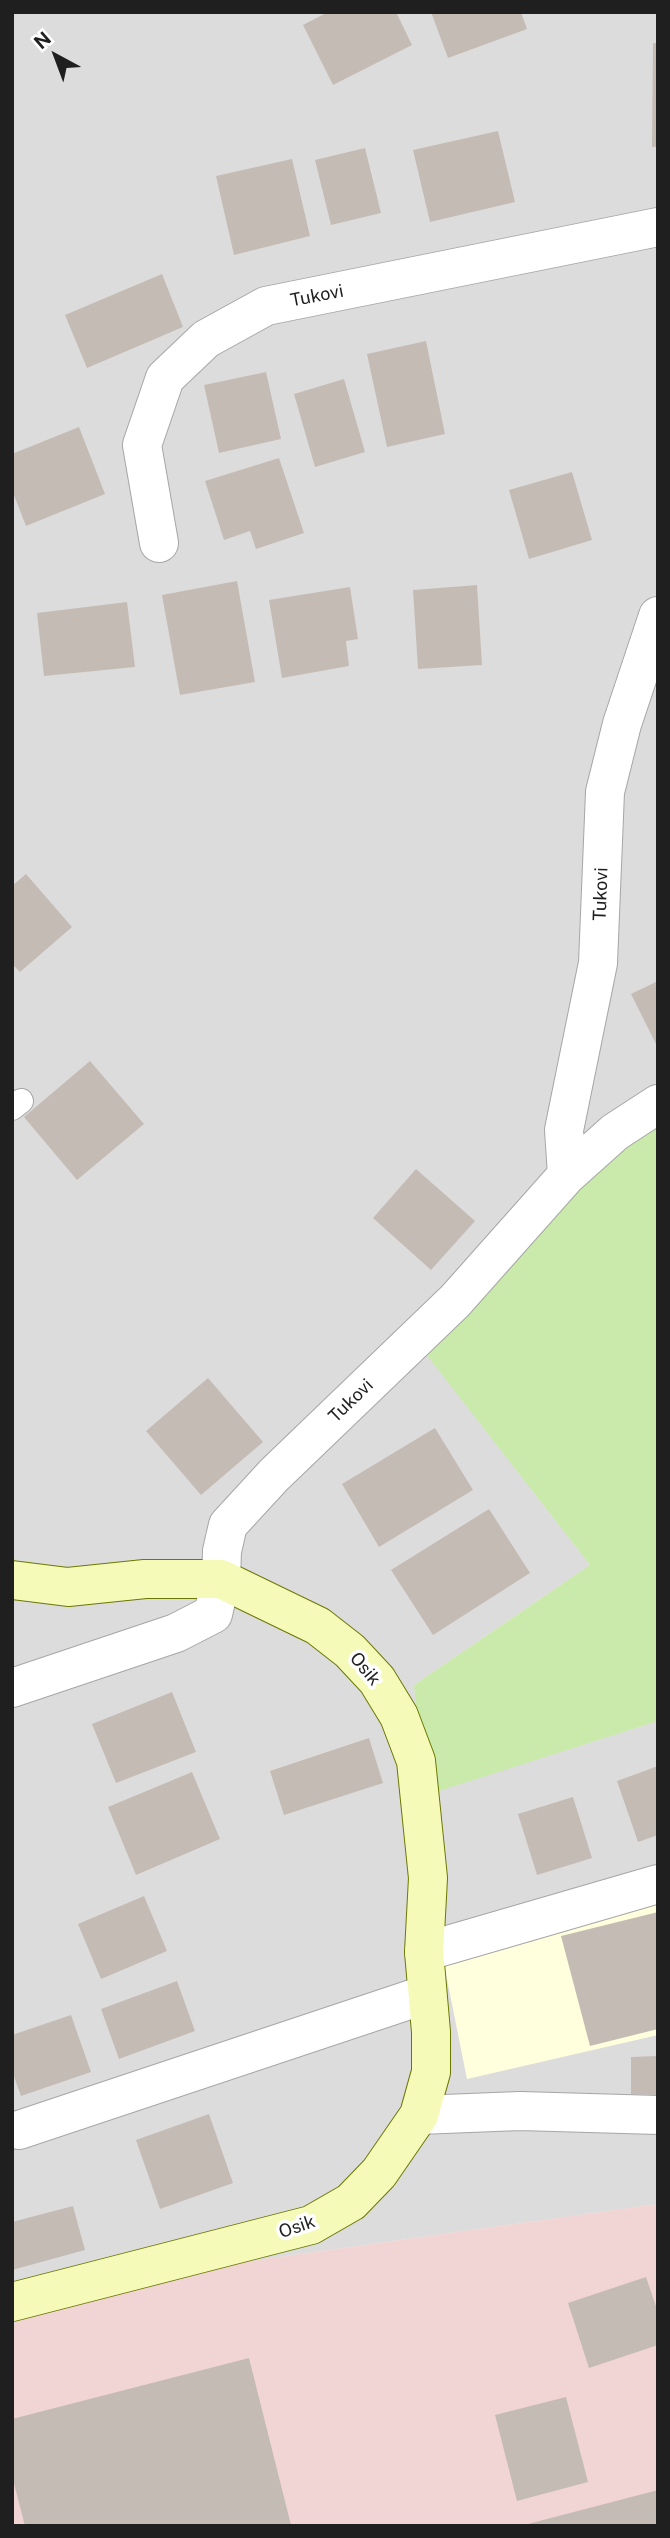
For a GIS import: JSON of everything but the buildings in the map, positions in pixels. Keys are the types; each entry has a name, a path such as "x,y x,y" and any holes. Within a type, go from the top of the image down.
{"main road":[{"name":"Osik","path":"12,1580 68,1587 145,1579 221,1579 318,1626 351,1651 377,1680 399,1716 416,1760 428,1878 424,1952 431,2072 419,2115 379,2173 351,2202 311,2225 12,2302"}],"street":[{"name":"Tukovi","path":"159,543 142,444 165,378 206,339 266,306 658,228"},
{"name":"Tukovi","path":"567,1175 564,1130 598,964 605,792 622,724 658,616"},
{"name":"Tukovi","path":"221,1579 222,1551 228,1525 274,1475 454,1301 567,1175 615,1132 658,1104"},
{"path":"12,1688 176,1633 213,1614 221,1579"},
{"path":"424,1952 658,1884"},
{"path":"19,2130 427,1994"},
{"path":"419,2115 520,2111 658,2115"}],"shaded area":[{"path":"12,12 658,12 658,1125 413,1336 590,1565 414,1685 424,1795 658,1721 658,2204 107,2281 12,2324"},
{"path":"658,1903 658,2035 467,2079 443,1959"},
{"path":"658,2204 658,2526 12,2526 12,2324 107,2281"}],"green space":[{"path":"658,1125 658,1721 423,1796 414,1685 590,1565 412,1336 598,1165"}]}
